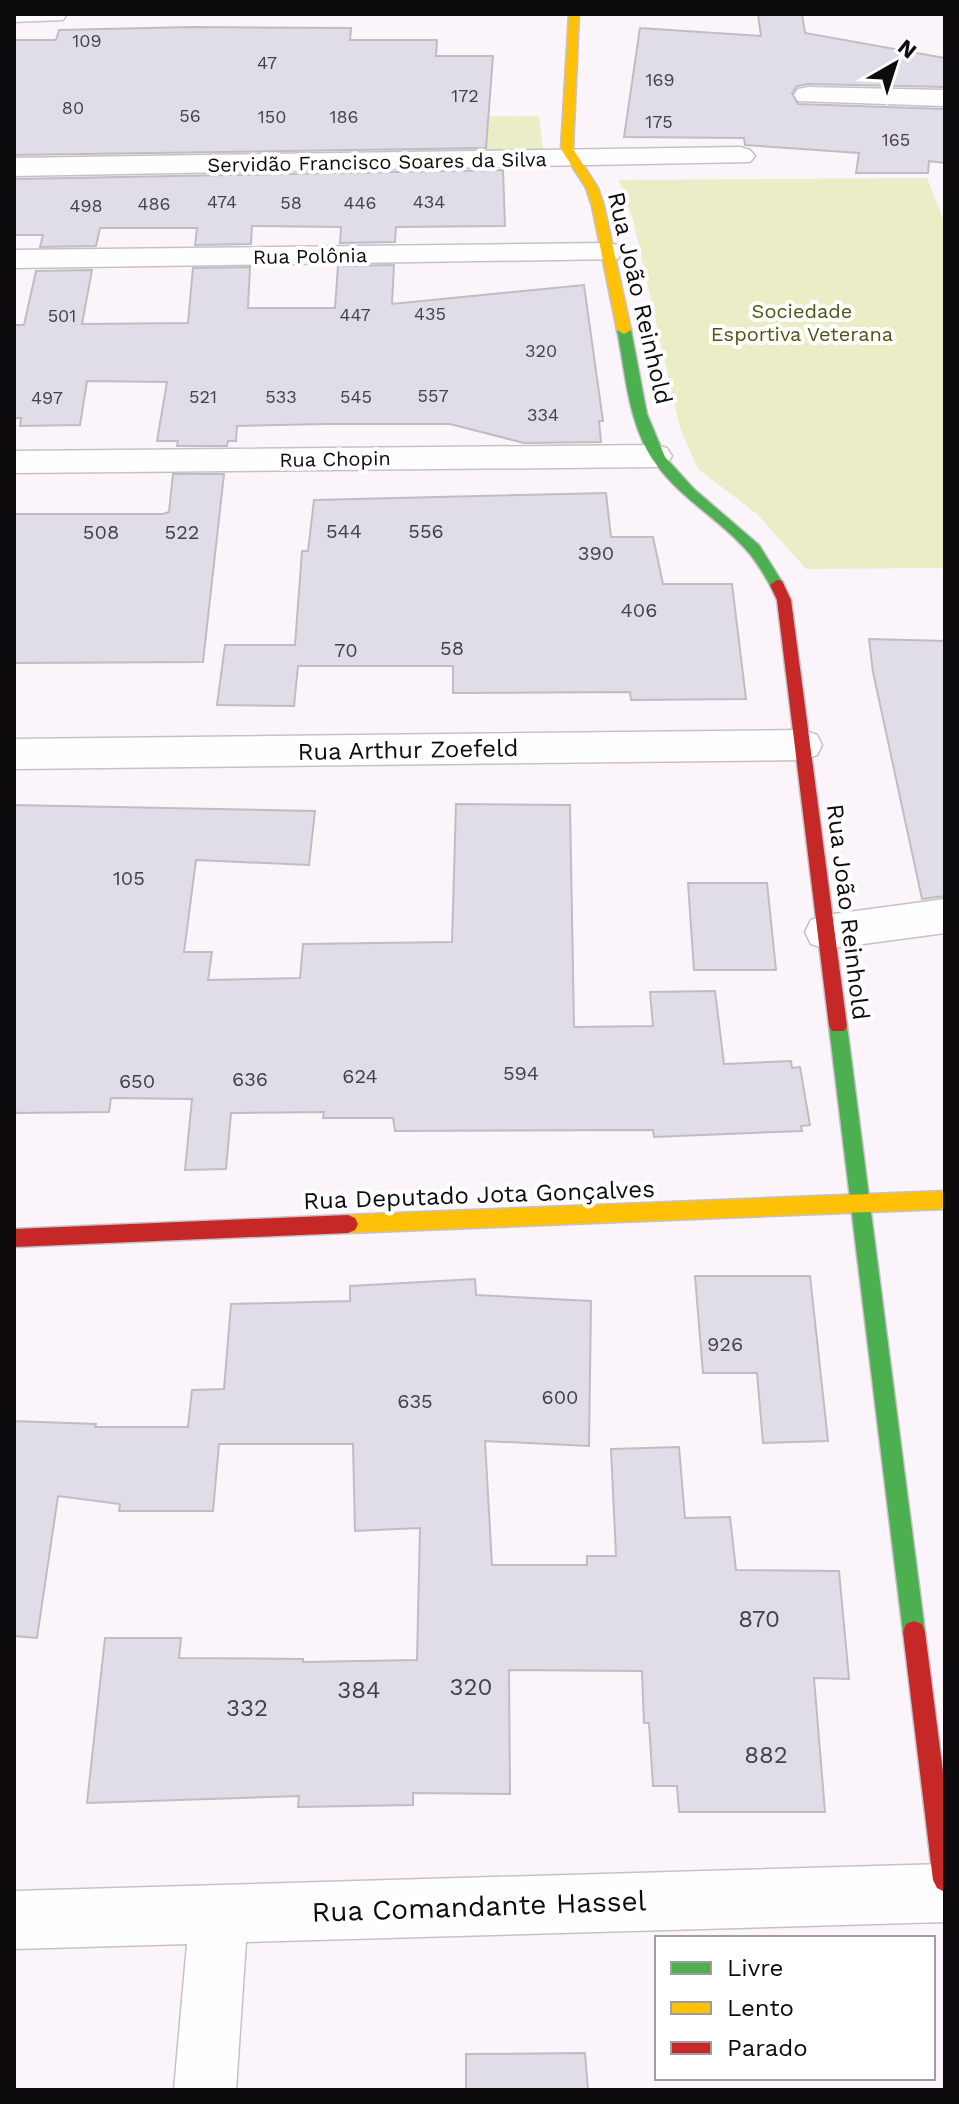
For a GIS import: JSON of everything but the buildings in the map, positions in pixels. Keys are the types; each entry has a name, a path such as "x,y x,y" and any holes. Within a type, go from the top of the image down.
{"street":[{"path":"14,14 54,14"},
{"name":"Rua João Reinhold","path":"574,14 567,149 592,188 647,437 655,456 744,533 777,577 784,600 945,1880"},
{"path":"808,95 945,98"},
{"name":"Servidão Francisco Soares da Silva","path":"14,167 740,156"},
{"name":"Rua Polônia","path":"14,259 607,252"},
{"name":"Rua Chopin","path":"14,462 655,456"},
{"name":"Rua Arthur Zoefeld","path":"14,754 803,745"},
{"path":"826,932 945,916"},
{"name":"Rua Deputado Jota Gonçalves","path":"14,1238 945,1200"},
{"name":"Rua Comandante Hassel","path":"14,1920 945,1893"},
{"path":"205,2090 219,1914"}],"green space":[{"path":"539,116 543,150 383,152 385,117"},
{"name":"Sociedade Esportiva Veterana","path":"927,178 945,223 945,568 806,569 757,514 698,469 680,428 633,220 619,180"}],"traffic: fast":[{"path":"624,330 640,414 660,460 689,492 753,549 777,585"},
{"path":"838,1026 914,1632"}],"traffic: slow":[{"path":"574,14 567,149 592,188 598,206 624,330"},
{"path":"348,1224 945,1200"}],"traffic: jam":[{"path":"777,585 784,600 838,1026"},
{"path":"14,1238 348,1224"},
{"path":"914,1632 945,1880"}]}
